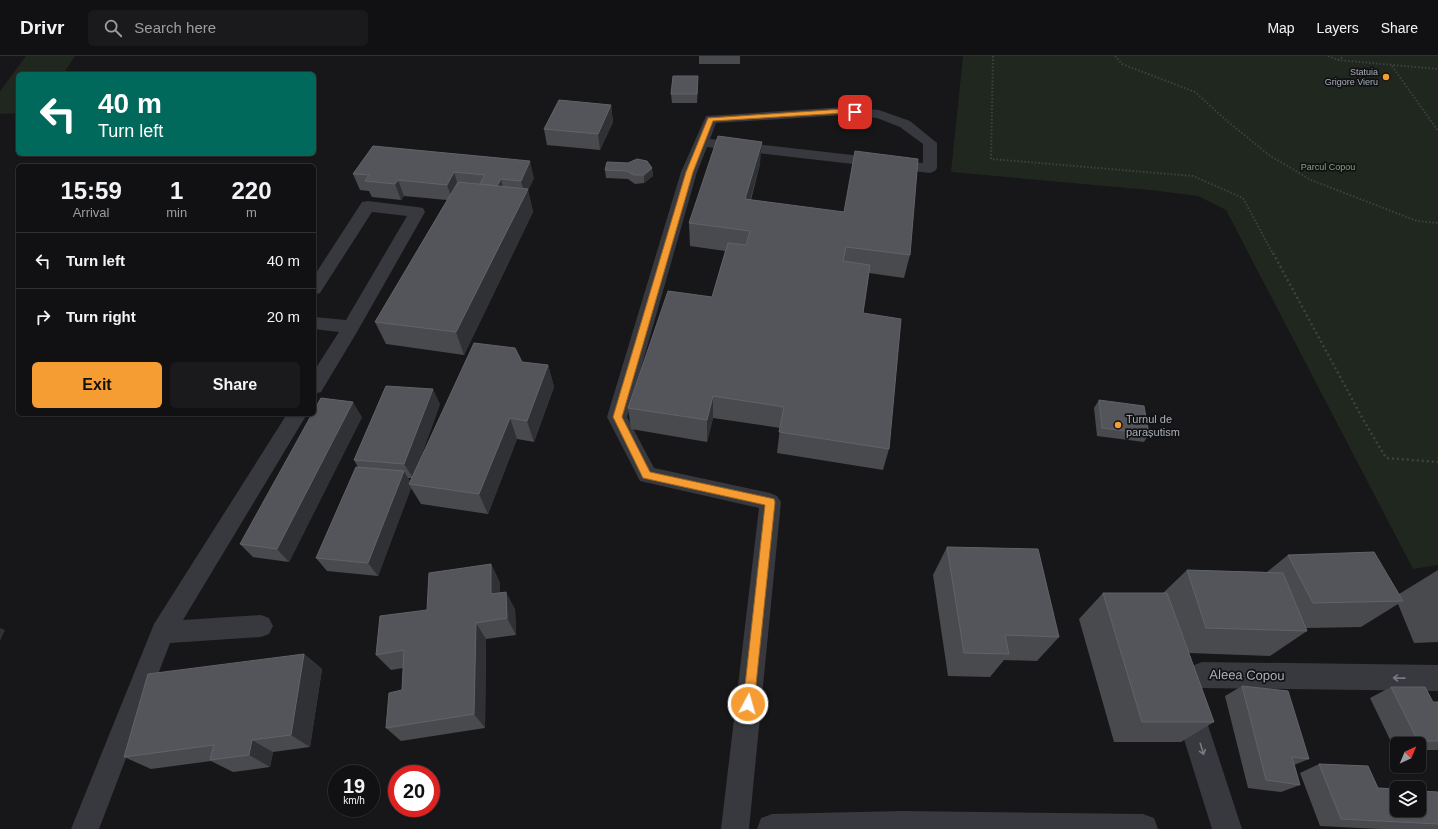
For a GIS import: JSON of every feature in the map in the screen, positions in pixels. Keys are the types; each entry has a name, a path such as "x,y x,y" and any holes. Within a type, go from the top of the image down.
{"street":[{"name":"Aleea Copou","path":"1226,829 1187,704 1185,689 1189,680 1195,676 1202,675 1438,678"},
{"path":"772,829 903,826 1143,829"}],"lane":[{"path":"702,142 930,168 930,143 905,124 879,114 844,111 711,119 689,172 617,417 647,475 770,502 735,829"},
{"path":"316,286 368,206 417,212 351,327 316,384"},
{"path":"316,323 351,327"},
{"path":"85,829 162,632 296,416"},
{"path":"162,632 261,626"}],"path":[{"path":"993,56 991,159 1193,176 1242,198 1364,421 1386,458 1438,462"},
{"path":"1115,56 1122,64 1195,92 1269,156 1311,180 1417,221 1438,223"},
{"path":"1328,56 1338,60 1438,69"},
{"path":"1338,60 1344,56"},
{"path":"1392,65 1438,130"}],"green space":[{"path":"26,56 75,56 64,72 16,72 16,113 0,114 0,91"},
{"name":"Parcul Copou","path":"963,56 1438,56 1438,565 1413,569 1226,210 1198,196 1150,190 951,172"}],"building":[{"path":"673,76 698,76 697,94 671,94"},
{"path":"559,100 611,105 598,134 544,129"},
{"path":"718,136 762,142 745,199 844,212 855,151 918,159 910,255 846,247 843,261 870,265 863,313 901,319 889,449 779,432 784,407 713,396 707,420 628,408 668,291 712,297 728,243 746,245 750,231 689,223"},
{"path":"373,146 530,161 521,181 501,179 497,186 480,184 485,175 454,172 447,185 398,180 395,184 365,181 369,175 353,174"},
{"path":"637,159 647,161 652,168 644,175 634,175 627,171 605,170 607,162 628,163"},
{"path":"458,182 528,189 456,332 375,322"},
{"path":"474,343 515,348 522,362 548,365 527,421 510,418 479,494 409,484"},
{"path":"386,386 433,389 404,464 354,460"},
{"path":"321,398 353,402 277,549 240,544 311,416 316,416 316,407"},
{"path":"1099,400 1144,406 1149,434 1102,428"},
{"path":"356,467 404,471 368,563 316,558"},
{"path":"947,547 1038,549 1059,637 1005,635 1009,654 964,653"},
{"path":"1374,552 1403,601 1313,603 1288,555"},
{"path":"491,564 491,594 506,592 507,618 476,623 474,714 386,728 389,693 402,690 404,650 376,655 380,616 427,610 429,573"},
{"path":"1187,570 1283,573 1307,631 1206,628"},
{"path":"1103,593 1167,593 1214,722 1142,722"},
{"path":"304,654 291,735 252,740 249,755 210,760 214,745 124,757 148,674"},
{"path":"1242,686 1288,691 1309,759 1292,757 1300,785 1266,780"},
{"path":"1391,687 1425,687 1433,702 1438,702 1438,741 1426,741 1426,737 1416,737"},
{"path":"1319,764 1368,766 1378,788 1390,789 1390,817 1426,817 1426,791 1438,792 1438,824 1341,819"}],"place":[{"name":"Statuia Grigore Vieru","path":"1386,77"},
{"name":"Turnul de parașutism","path":"1118,425"}],"route":[{"path":"748,704 770,502 647,475 617,417 689,172 711,119 844,111 855,112"}]}
